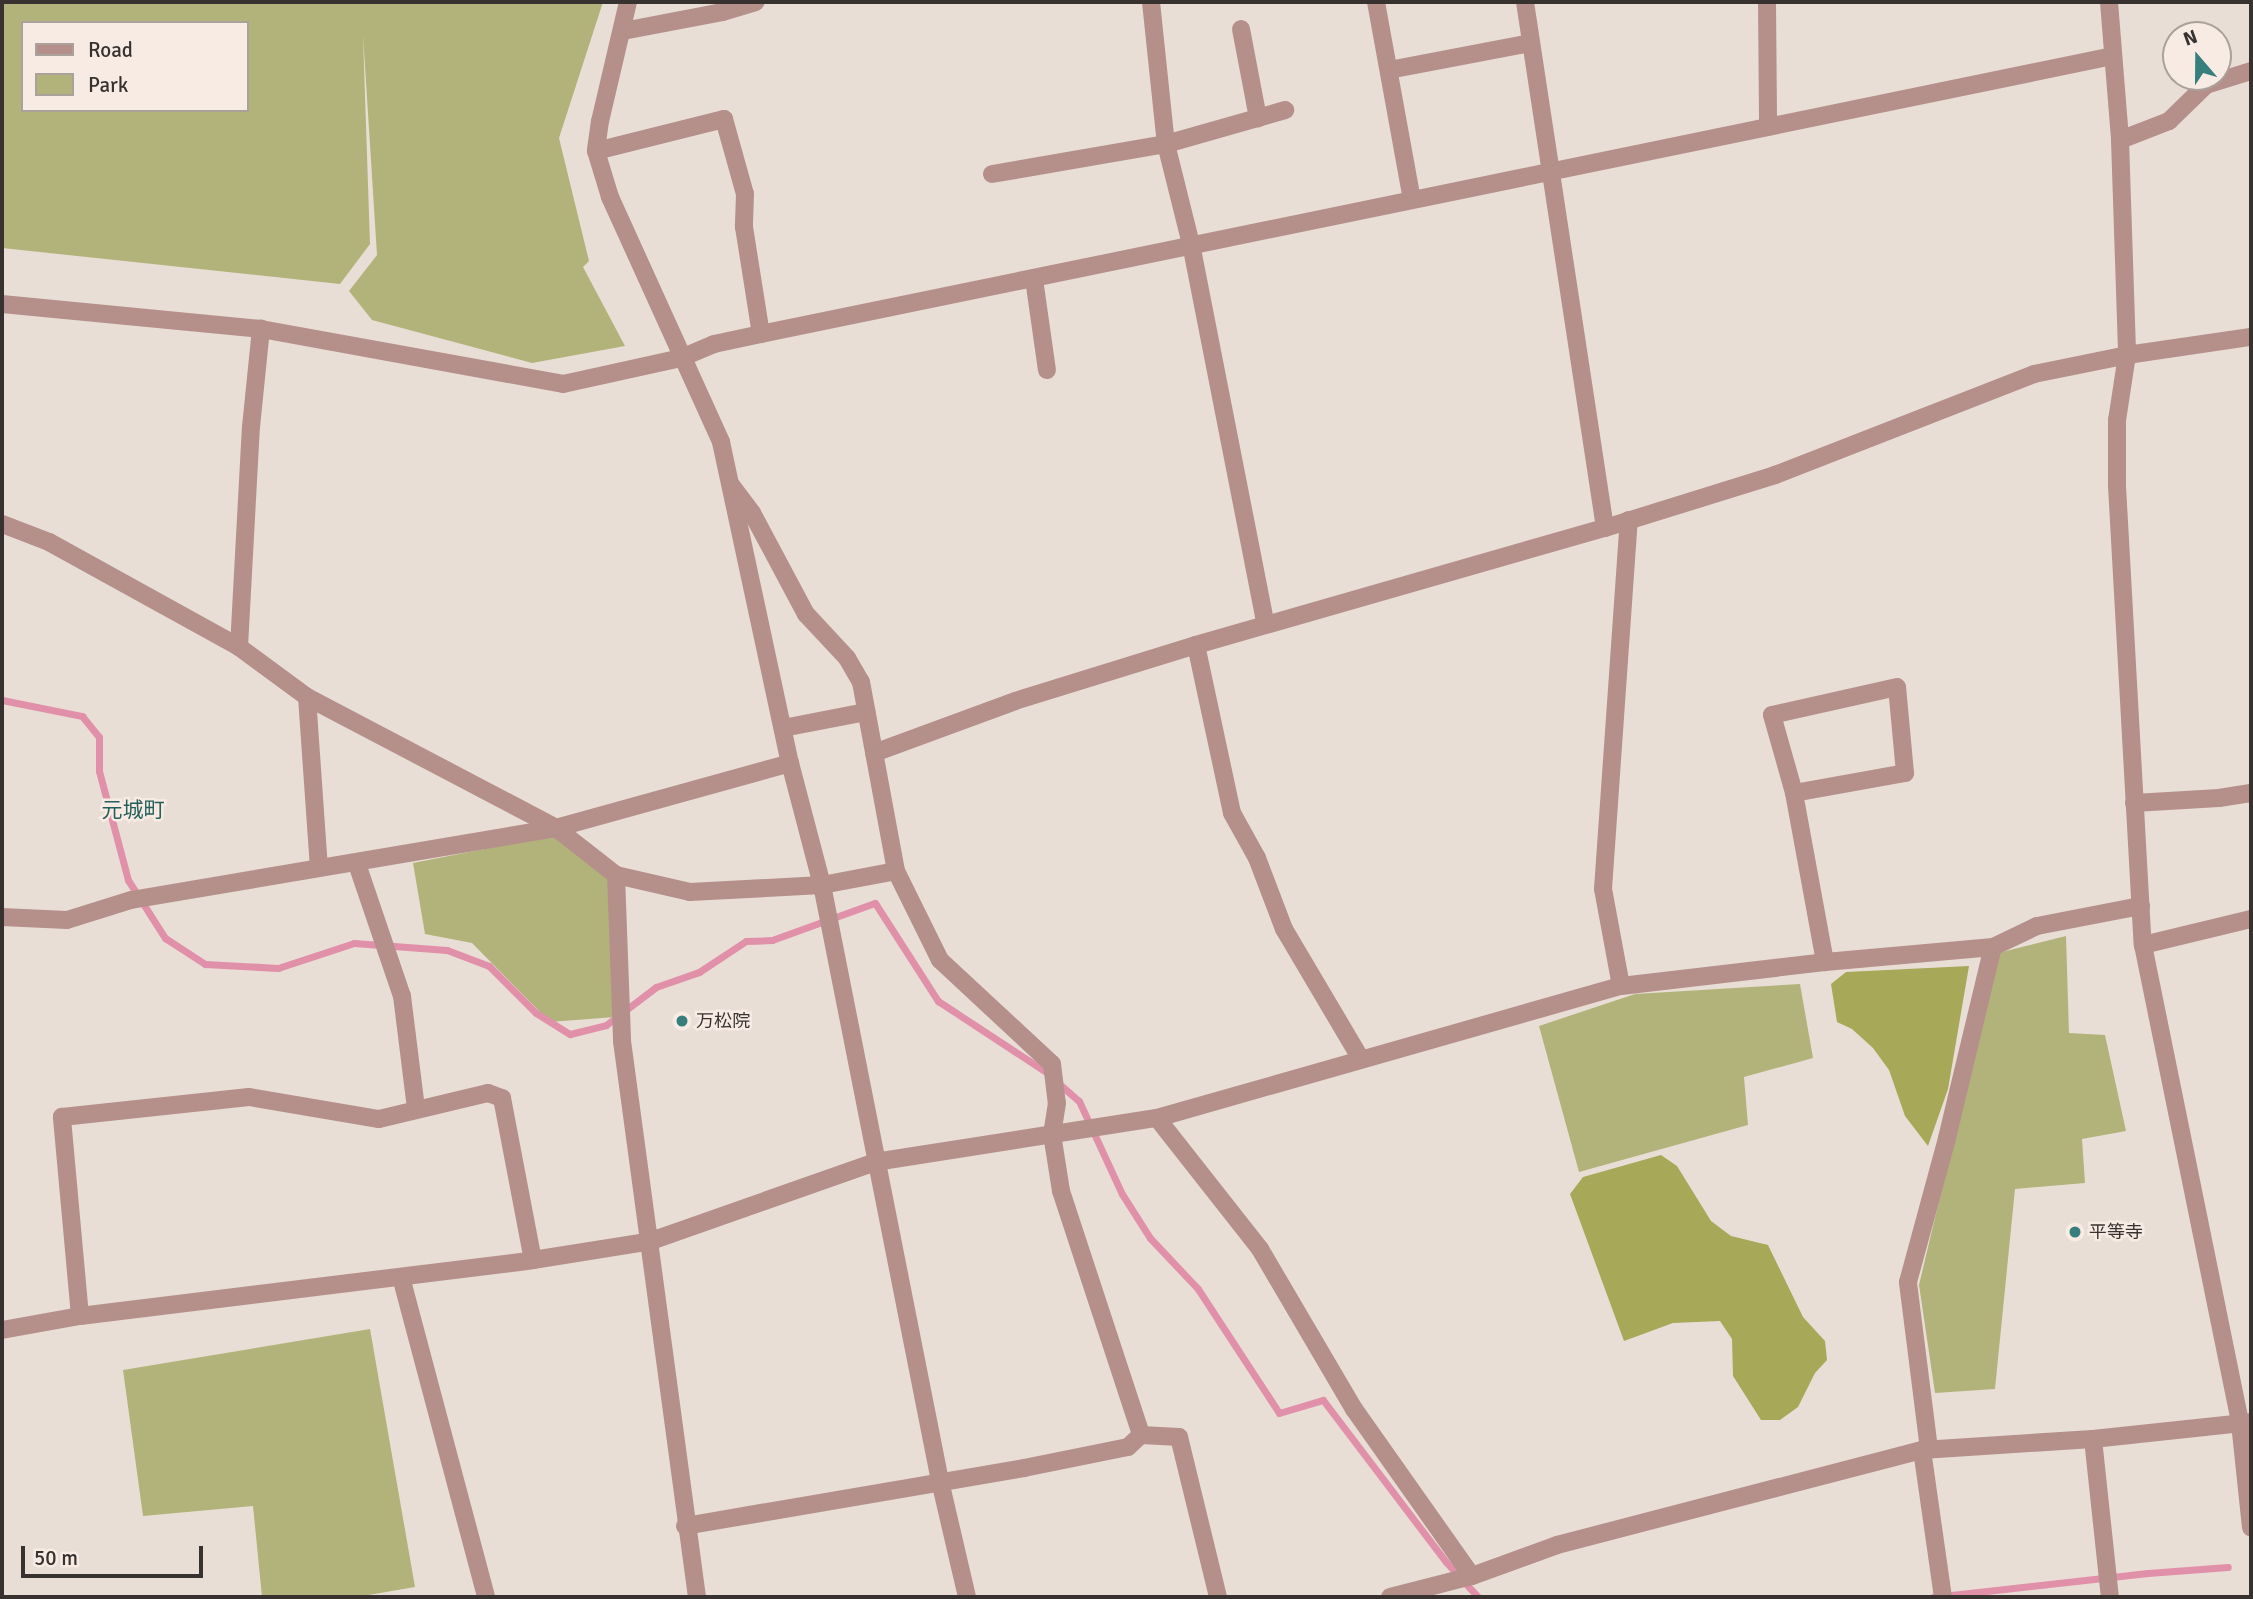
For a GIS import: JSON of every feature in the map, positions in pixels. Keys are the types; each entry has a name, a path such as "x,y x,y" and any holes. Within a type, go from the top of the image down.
{"street":[{"path":"628,2 600,121 596,151 610,197 721,442 790,763 822,885 875,1162 940,1481 967,1597"},
{"path":"623,31 723,12 755,2"},
{"path":"1150,2 1166,144 1191,244 1266,625"},
{"path":"1376,2 1412,200"},
{"path":"1525,2 1605,528"},
{"path":"1767,2 1768,127"},
{"path":"2109,2 2120,141 2127,355 2117,420 2117,486 2143,945 2245,1423 2251,1527"},
{"path":"1241,29 1258,118"},
{"path":"1389,70 1530,43"},
{"path":"2,304 261,329 563,384 681,358 714,344 761,334 2113,55"},
{"path":"2120,141 2169,121 2206,85 2251,71"},
{"path":"992,174 1166,144 1285,110"},
{"path":"596,151 724,119 745,194 744,227 761,334"},
{"path":"1034,279 1047,370"},
{"path":"239,647 251,427 261,329"},
{"path":"874,753 1015,701 1196,645 1605,528 1775,475 2034,374 2127,355 2251,337"},
{"path":"732,485 752,513 806,614 847,658 861,682 896,871 940,960 1052,1064 1057,1102 1052,1135 1061,1191 1141,1435"},
{"path":"1621,986 1603,889 1629,520"},
{"path":"2,524 49,542 239,647 307,697 556,828 616,875 690,892 822,885 896,871"},
{"path":"1196,645 1232,813 1257,858 1284,929 1361,1059"},
{"path":"1794,793 1905,773 1897,687 1772,715 1794,793 1825,962"},
{"path":"307,697 319,867"},
{"path":"783,728 866,712"},
{"path":"2,918 67,920 131,900 319,867 357,864 556,828 790,763"},
{"path":"2134,803 2219,798 2251,793"},
{"path":"357,864 402,996 416,1109"},
{"path":"616,875 622,1041 696,1597"},
{"path":"2,1330 80,1316 533,1260 650,1241 875,1162 1157,1118 1621,986 1825,962 1993,947 2037,926 2141,906"},
{"path":"2143,945 2251,919"},
{"path":"1943,1597 1908,1282 1947,1138 1993,947"},
{"path":"80,1316 62,1117 249,1097 379,1119 488,1093 502,1098 533,1260"},
{"path":"1157,1118 1260,1248 1354,1409 1472,1576"},
{"path":"401,1277 486,1597"},
{"path":"1390,1597 1472,1576 1557,1545 1925,1449 2093,1439 2245,1423"},
{"path":"685,1526 1024,1468 1128,1447 1141,1435 1179,1437 1218,1597"},
{"path":"2093,1439 2110,1597"}],"green space":[{"path":"2,2 603,2 559,138 589,261 583,267 625,346 532,363 372,320 349,291 377,255 363,35 370,244 340,284 2,248"},
{"path":"556,835 610,878 615,1017 550,1022 472,943 425,934 413,863"},
{"path":"2066,936 2069,1033 2105,1035 2126,1131 2082,1139 2085,1183 2015,1189 1995,1389 1935,1393 1919,1285 1998,953"},
{"path":"1800,984 1813,1058 1744,1077 1748,1125 1579,1172 1539,1026 1635,994"},
{"path":"370,1329 415,1587 357,1597 262,1597 253,1506 143,1516 123,1370"}],"shaded area":[{"path":"1969,966 1948,1089 1928,1146 1905,1116 1889,1070 1873,1048 1852,1029 1837,1022 1831,984 1846,972"},
{"path":"1661,1155 1677,1166 1711,1221 1731,1236 1768,1245 1803,1317 1825,1341 1827,1360 1815,1373 1798,1407 1780,1420 1761,1420 1733,1376 1732,1339 1720,1321 1673,1323 1624,1341 1570,1194 1583,1177"}],"waterway":[{"path":"2,700 82,716 99,737 99,771 128,880 165,938 205,964 278,968 354,943 447,950 489,966 536,1013 570,1034 606,1025 656,987 699,972 746,941 772,940 875,903 938,1001 1049,1074"},
{"path":"1057,1082 1079,1101 1122,1194 1150,1238 1198,1289 1279,1413 1323,1400 1446,1562 1478,1597"},
{"path":"1933,1597 2148,1573 2228,1567"}],"place":[{"name":"万松院","path":"682,1021"},
{"name":"平等寺","path":"2075,1232"}],"district":[{"name":"元城町","path":"133,810"}]}
